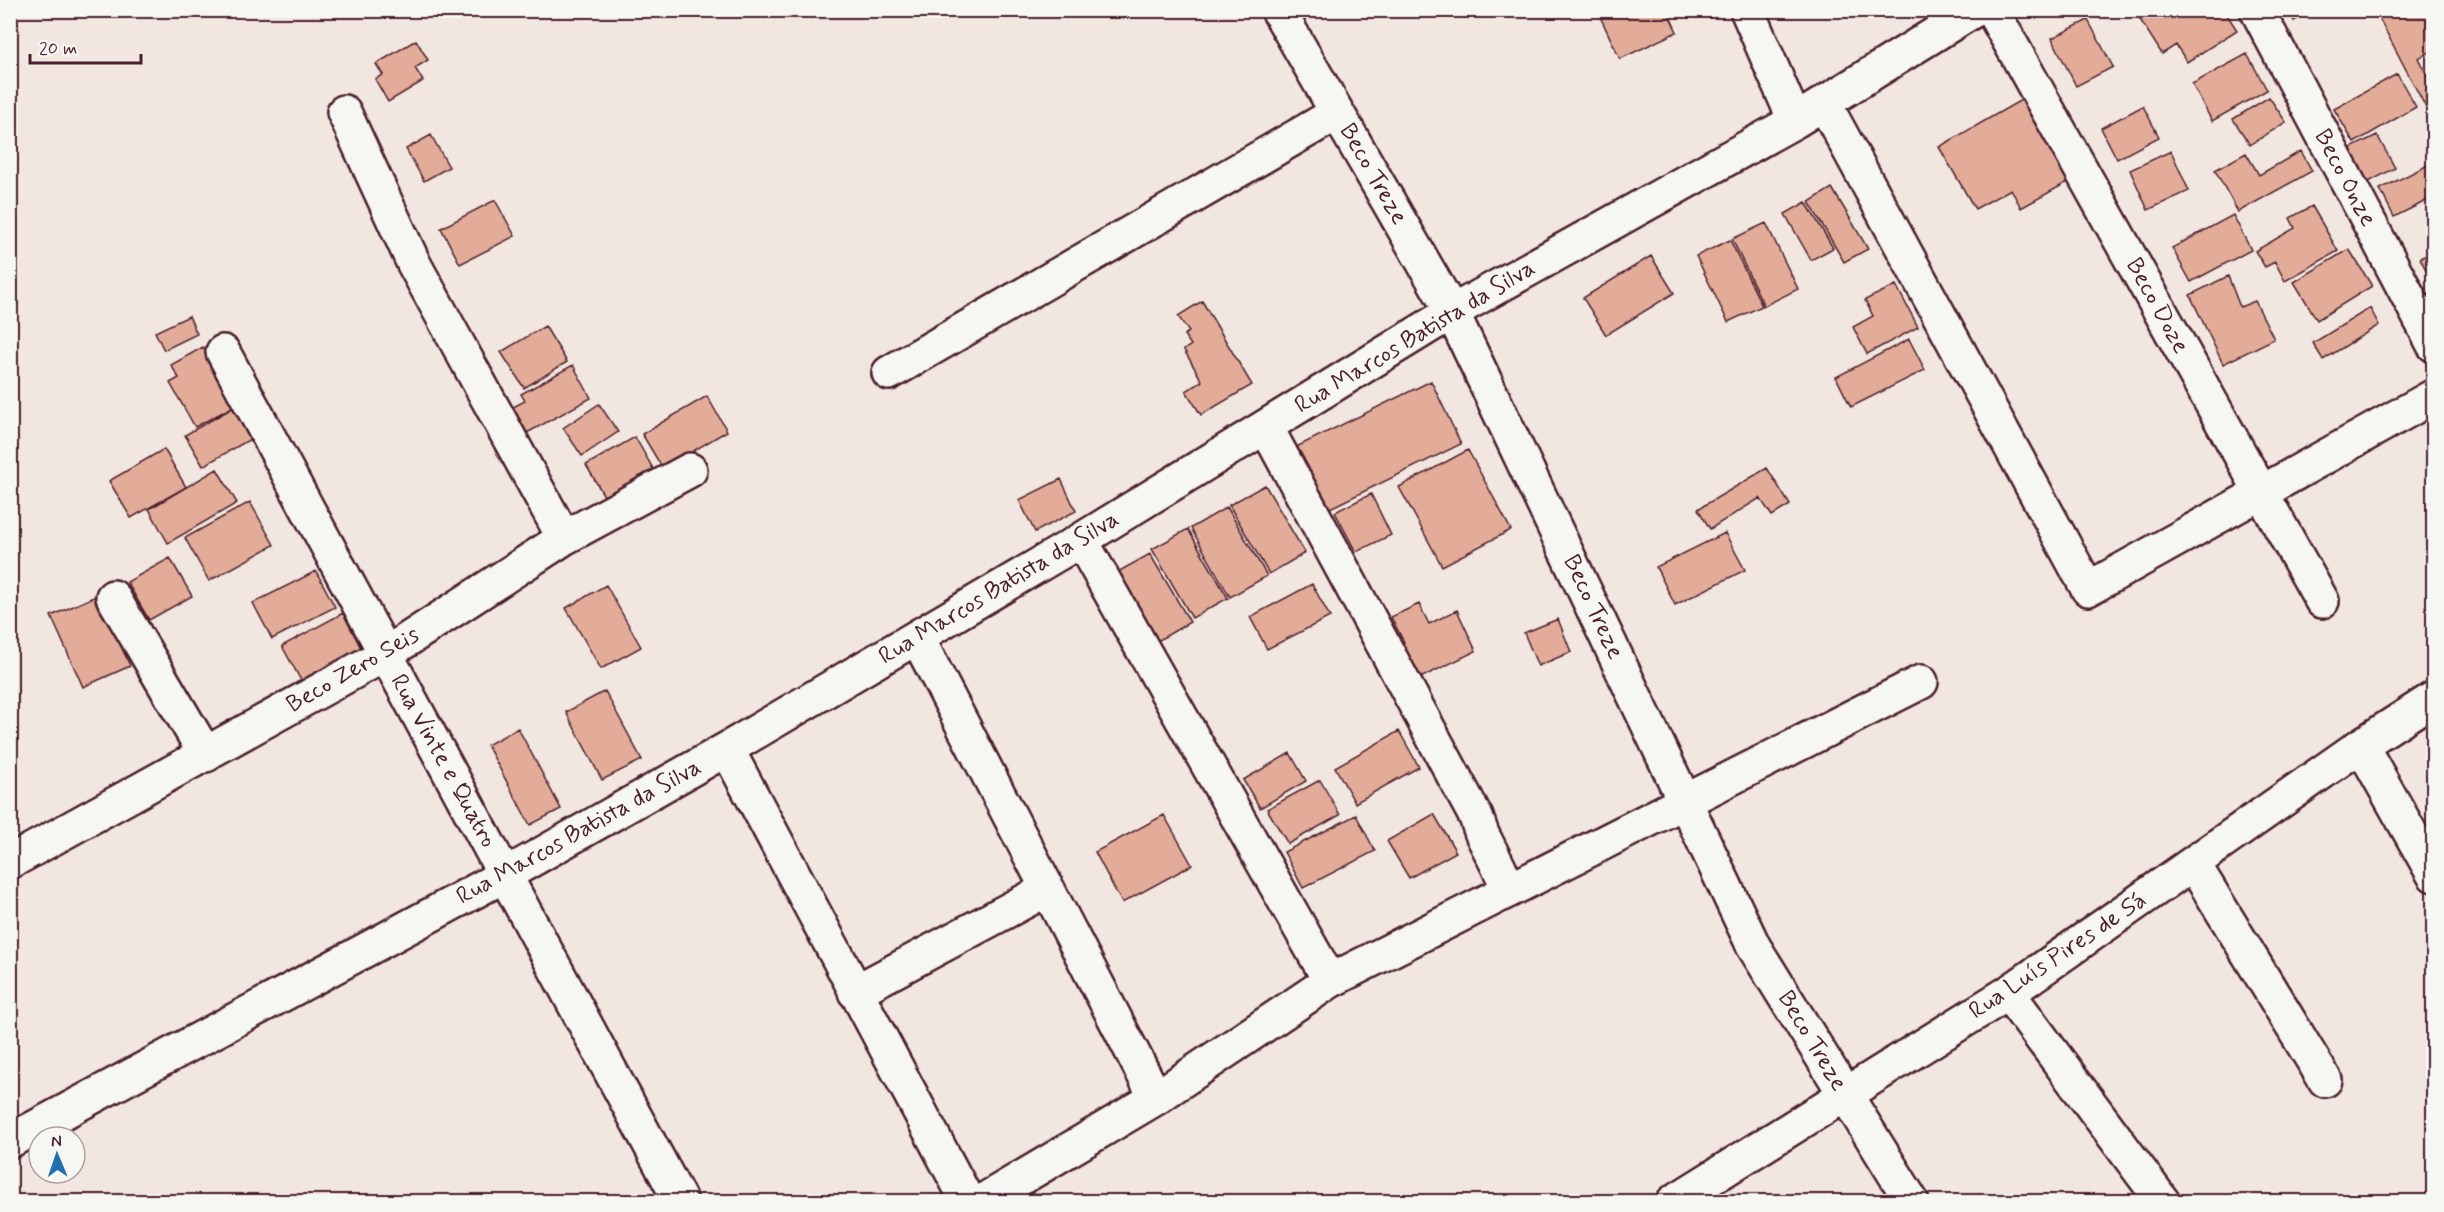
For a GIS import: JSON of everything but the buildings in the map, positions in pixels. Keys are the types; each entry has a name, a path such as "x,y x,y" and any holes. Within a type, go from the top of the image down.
{"street":[{"name":"Beco Treze","path":"1278,10 1452,312 1754,947 1912,1202"},
{"path":"1747,10 1795,121"},
{"name":"Rua Marcos Batista da Silva","path":"10,1141 506,875 727,749 1081,540 1452,312 1795,121 1974,10"},
{"name":"Beco Doze","path":"1992,10 2322,601"},
{"name":"Beco Onze","path":"2257,10 2433,345"},
{"path":"1824,103 2088,589 2433,396"},
{"path":"344,112 414,264 564,538"},
{"path":"889,373 1337,113"},
{"name":"Rua Vinte e Quatro","path":"223,352 384,655 506,875 681,1202"},
{"path":"1266,427 1476,817 1510,890"},
{"name":"Beco Zero Seis","path":"14,851 206,755 384,655 564,538 690,470"},
{"path":"1081,540 1330,981"},
{"path":"113,597 206,755"},
{"path":"917,637 1046,890 1156,1098"},
{"path":"981,1202 1156,1098 1330,981 1921,682"},
{"name":"Rua Luís Pires de Sá","path":"1673,1202 1844,1093 2008,993 2361,745 2433,698"},
{"path":"2361,745 2433,875"},
{"path":"727,749 968,1202"},
{"path":"2193,863 2325,1080"},
{"path":"855,992 1046,890"},
{"path":"2008,993 2163,1202"}]}
